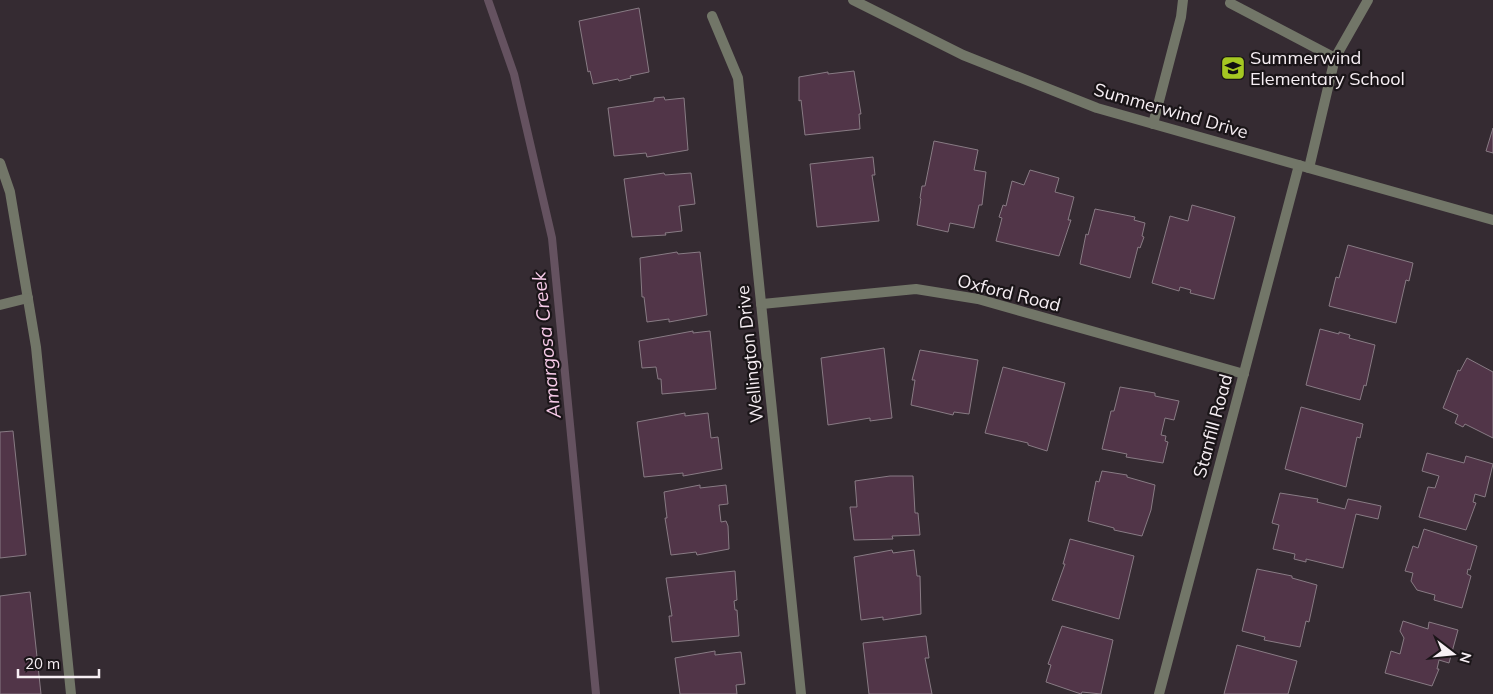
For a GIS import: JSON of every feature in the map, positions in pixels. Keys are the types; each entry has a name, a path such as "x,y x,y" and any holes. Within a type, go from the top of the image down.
{"street":[{"name":"Summerwind Drive","path":"855,0 963,55 1097,108 1493,220"},
{"path":"1153,124 1181,17 1183,0"},
{"name":"Stanfill Road","path":"1159,694 1244,374 1335,58 1368,0"},
{"path":"1230,3 1335,58"},
{"name":"Wellington Drive","path":"712,16 738,78 801,694"},
{"path":"0,163 10,192 36,347 71,694"},
{"name":"Oxford Road","path":"762,304 916,288 978,299 1244,374"},
{"path":"0,305 28,298"}],"building":[{"path":"639,8 649,72 630,76 631,78 619,81 618,79 593,84 590,71 588,72 579,21"},
{"path":"854,71 861,114 859,114 860,129 805,135 801,100 799,101 799,77 828,72 828,74"},
{"path":"664,97 665,100 684,98 688,150 647,157 646,153 614,156 608,108 654,101 654,98"},
{"path":"1493,128 1493,153 1486,151"},
{"path":"934,141 978,150 974,170 986,172 982,205 979,205 974,228 950,223 948,232 917,225 922,186 925,186"},
{"path":"873,157 875,175 872,175 879,221 817,227 810,164"},
{"path":"1030,170 1059,178 1055,192 1074,197 1068,220 1071,220 1059,256 996,241 1002,218 999,217 1003,205 1006,206 1012,181 1024,185"},
{"path":"664,173 665,175 691,173 695,204 679,206 682,231 665,233 666,235 632,237 624,179"},
{"path":"1192,205 1235,217 1214,299 1190,293 1191,290 1180,287 1179,291 1152,283 1170,216 1188,221"},
{"path":"1095,209 1135,217 1134,220 1145,223 1142,236 1144,237 1140,248 1138,247 1130,278 1080,264 1086,234 1088,235"},
{"path":"1348,245 1413,263 1409,281 1406,280 1396,323 1329,306 1336,277 1339,278"},
{"path":"677,252 678,254 700,252 707,315 669,322 669,319 647,322 644,297 642,297 640,258"},
{"path":"1320,329 1350,335 1349,338 1375,345 1366,386 1364,385 1360,400 1306,385"},
{"path":"693,331 693,333 710,331 716,389 662,394 661,379 658,379 656,367 642,368 639,341"},
{"path":"884,348 892,418 870,421 870,418 828,425 821,358"},
{"path":"920,350 978,360 969,414 954,412 953,415 911,405 915,380 912,380"},
{"path":"1467,358 1493,372 1493,438 1465,424 1463,427 1455,423 1458,415 1443,408 1458,370 1460,371"},
{"path":"1003,367 1065,383 1047,451 1028,445 1028,443 985,433"},
{"path":"1120,387 1155,393 1155,396 1179,401 1174,420 1165,418 1161,435 1166,436 1165,441 1168,442 1163,463 1126,457 1127,454 1102,449 1111,411 1114,411"},
{"path":"1301,407 1363,424 1360,438 1357,437 1346,487 1285,469"},
{"path":"685,413 685,416 708,413 711,438 718,437 722,469 683,476 683,473 644,477 637,422"},
{"path":"13,431 26,555 0,558 0,432"},
{"path":"1427,453 1464,463 1466,456 1493,464 1485,497 1475,494 1473,502 1476,503 1466,530 1419,517 1428,487 1435,488 1439,476 1422,471"},
{"path":"1102,471 1127,475 1127,477 1155,485 1151,510 1142,536 1114,530 1114,528 1088,521 1096,481 1099,482"},
{"path":"890,476 913,476 915,513 918,513 920,535 892,536 893,539 854,540 850,507 857,507 855,481"},
{"path":"700,485 700,488 726,485 728,504 719,505 721,522 726,521 728,526 729,549 697,555 696,552 671,555 665,518 667,518 664,492"},
{"path":"1280,493 1318,499 1317,502 1345,509 1348,499 1381,506 1378,519 1356,514 1343,568 1306,559 1306,562 1294,559 1295,554 1273,549 1279,525 1272,523"},
{"path":"1424,529 1477,546 1470,570 1468,569 1467,574 1471,576 1462,608 1434,600 1435,595 1417,590 1411,581 1413,573 1405,571 1413,546 1418,548"},
{"path":"1070,539 1134,556 1119,619 1052,600 1065,564 1063,564"},
{"path":"892,550 893,553 914,550 917,576 920,576 921,614 883,620 883,617 861,620 854,557"},
{"path":"1257,569 1292,576 1292,578 1317,585 1309,622 1306,621 1300,647 1264,640 1265,637 1242,631"},
{"path":"735,571 737,600 734,601 735,610 737,610 739,636 672,642 669,616 672,616 666,578"},
{"path":"30,592 41,694 0,694 0,596"},
{"path":"1403,621 1428,629 1429,622 1458,630 1449,663 1439,660 1437,669 1439,669 1432,686 1385,673 1391,651 1400,654 1404,638 1400,631"},
{"path":"1062,626 1113,640 1101,694 1082,692 1081,694 1046,682 1051,665 1048,664"},
{"path":"926,636 929,658 925,658 932,694 869,694 863,643"},
{"path":"1237,645 1297,661 1288,694 1224,694"},
{"path":"715,651 715,655 741,652 745,684 736,685 737,694 680,694 675,658"}],"waterway":[{"name":"Amargosa Creek","path":"488,0 514,74 552,238 596,694"}],"place":[{"name":"Summerwind Elementary School","path":"1233,68"}]}
